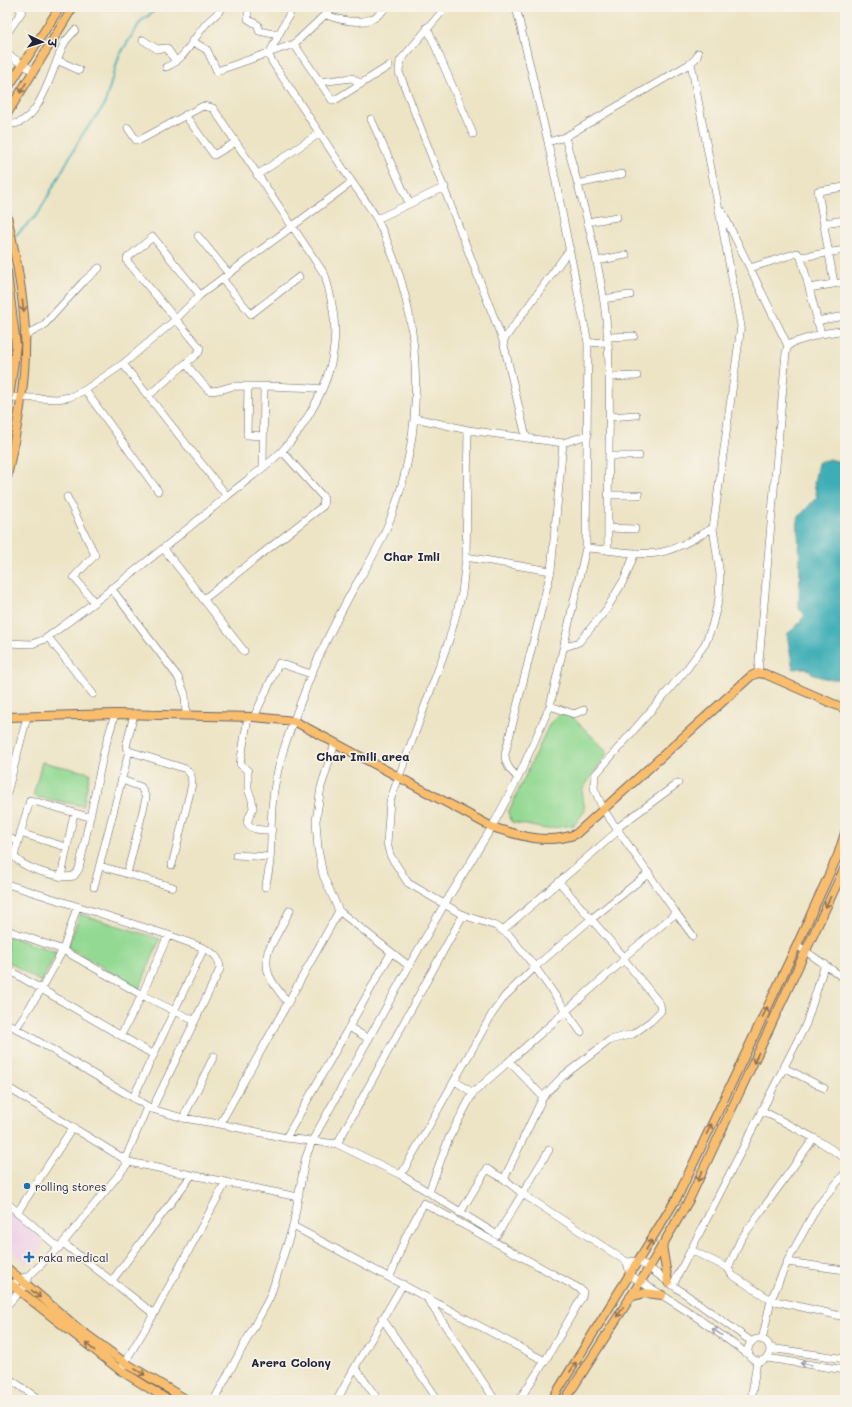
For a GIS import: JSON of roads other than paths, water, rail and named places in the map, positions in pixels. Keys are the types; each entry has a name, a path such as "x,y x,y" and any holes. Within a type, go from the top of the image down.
{"main road":[{"path":"7,89 60,7"},
{"path":"7,114 73,7"},
{"path":"7,216 21,292 25,336 21,398 7,477"},
{"path":"7,272 16,336 7,415"},
{"path":"7,717 134,714 251,717 294,721 492,827 518,836 560,839 576,834 751,676 758,673 765,674 845,709"},
{"path":"552,1400 667,1216 797,946 838,855 845,833"},
{"path":"564,1400 649,1268 689,1200 845,867"},
{"path":"699,1150 710,1155"},
{"path":"667,1216 676,1222"},
{"path":"662,1245 671,1283"},
{"path":"7,1268 78,1329 124,1362 187,1400"},
{"path":"9,1286 20,1292 120,1370 168,1400"},
{"path":"630,1297 645,1293 662,1295"}],"street":[{"path":"7,33 22,11 18,7"},
{"path":"166,67 176,62 182,56 192,41 223,7"},
{"path":"265,887 270,858 272,801 276,778 311,674 351,593 384,536 403,486 415,418 417,392 409,311 401,276 377,219 271,60 269,54 293,7"},
{"path":"192,41 207,50 217,71 294,44 333,7"},
{"path":"326,15 350,20 367,20 375,17 387,7"},
{"path":"446,7 427,27 400,61 399,72 445,187 503,342 526,437"},
{"path":"214,1400 270,1297 293,1226 304,1160 312,1141 444,904 492,827 518,778 550,706 565,647 586,548 588,343 548,142 516,7"},
{"path":"248,13 248,19 258,25 259,31 278,36"},
{"path":"427,27 473,134"},
{"path":"7,124 14,125 29,117 43,96 66,42 75,30"},
{"path":"143,40 157,49 168,48 176,62"},
{"path":"294,44 329,97 336,100 389,66"},
{"path":"548,142 565,137 691,63 697,57 698,53"},
{"path":"7,54 33,71"},
{"path":"58,60 79,70"},
{"path":"691,63 740,326 714,528 720,586 719,598 709,636 686,670 595,775 594,788 604,809 693,936"},
{"path":"319,82 352,78 361,84"},
{"path":"7,643 32,644 48,637 164,549 282,451 307,418 322,389 330,367 334,347 336,323 333,304 325,275 293,225 213,108 203,106 140,140 136,140 128,128"},
{"path":"185,115 214,155 236,142"},
{"path":"371,119 409,203"},
{"path":"258,175 320,133"},
{"path":"565,137 597,260 608,340 610,417 608,548"},
{"path":"578,184 622,174"},
{"path":"10,397 57,399 70,397 85,390 122,364 225,276 352,182"},
{"path":"377,219 445,187"},
{"path":"834,283 818,191 845,187"},
{"path":"718,204 788,346 758,673"},
{"path":"587,222 617,217"},
{"path":"824,223 845,220"},
{"path":"198,236 251,314 299,277"},
{"path":"148,396 199,352 200,348 127,261 127,258 153,237 200,296"},
{"path":"503,342 570,249"},
{"path":"750,268 797,253 801,256 845,250"},
{"path":"597,260 626,255"},
{"path":"801,256 816,321 821,334"},
{"path":"25,336 43,326 83,282 99,268"},
{"path":"809,288 845,282"},
{"path":"603,299 630,295"},
{"path":"816,321 845,316"},
{"path":"788,346 821,334 845,330"},
{"path":"588,343 634,336"},
{"path":"122,364 227,496"},
{"path":"186,364 208,390 212,392 233,386 322,389"},
{"path":"609,377 637,376"},
{"path":"248,386 247,434 263,436"},
{"path":"262,467 264,387"},
{"path":"85,390 158,491"},
{"path":"610,417 636,416"},
{"path":"415,418 468,430 563,443 588,435"},
{"path":"468,430 466,557 462,593 456,619 390,801 387,843 390,855 408,883 463,915 496,926 503,930 535,967 581,1032"},
{"path":"518,778 509,769 505,761 505,754 551,571 563,443"},
{"path":"204,599 323,506 324,498 282,451"},
{"path":"610,456 639,456"},
{"path":"609,495 639,495"},
{"path":"67,497 95,555 74,577 94,602"},
{"path":"608,528 635,529"},
{"path":"586,548 608,548 635,553 657,553 677,547 714,528"},
{"path":"164,549 244,651"},
{"path":"565,647 579,642 606,610 625,578 635,553"},
{"path":"466,557 551,571"},
{"path":"111,588 178,677 185,694 186,715"},
{"path":"48,637 93,694"},
{"path":"272,830 255,829 248,825 247,822 253,810 252,800 248,789 248,771 240,764 251,717 279,663 311,674"},
{"path":"550,706 574,714 584,710"},
{"path":"89,817 30,800 14,856 17,861 28,867 62,877 74,876 79,869 104,751 115,714"},
{"path":"134,714 126,740 126,747 129,751 186,769 191,775 192,784 172,865"},
{"path":"7,793 27,717"},
{"path":"335,743 321,787 316,821 318,849 323,875 339,911 390,953 409,966"},
{"path":"94,887 129,751"},
{"path":"122,780 141,787 146,798 127,874"},
{"path":"503,930 618,829 678,783"},
{"path":"62,877 66,847 74,813"},
{"path":"20,833 66,847"},
{"path":"236,855 270,858"},
{"path":"100,866 173,887"},
{"path":"401,1175 500,1002 535,967 590,920 649,874"},
{"path":"504,1179 543,1097 563,1076 610,1040 618,1036 633,1034 660,1014 660,1004 559,882"},
{"path":"7,884 168,935 204,948 216,956 220,961 220,969 195,1021 149,1108 127,1161 61,1245 29,1276 19,1279 9,1286"},
{"path":"16,1028 41,990 63,950 77,907"},
{"path":"288,1003 268,977 267,958 268,951 290,910"},
{"path":"220,1124 339,911"},
{"path":"430,1192 449,1138 473,1093 676,913"},
{"path":"337,1144 463,915"},
{"path":"7,930 63,950 142,995 195,1021"},
{"path":"121,1036 142,995 168,935"},
{"path":"797,946 845,979"},
{"path":"133,1098 204,948"},
{"path":"286,1138 390,953"},
{"path":"671,1283 691,1250 806,1024 825,964"},
{"path":"7,969 154,1055"},
{"path":"7,1023 149,1108 183,1118 286,1138 337,1144 401,1175 497,1235 549,1150"},
{"path":"349,1027 370,1039"},
{"path":"183,1118 214,1056"},
{"path":"509,1060 543,1097"},
{"path":"784,1067 824,1088"},
{"path":"455,1081 473,1093"},
{"path":"7,1087 127,1161 191,1176 298,1197"},
{"path":"762,1110 814,1138 845,1158"},
{"path":"17,1213 73,1127"},
{"path":"728,1268 741,1239 814,1138"},
{"path":"460,1213 487,1169 627,1262 638,1262 649,1268 752,1342"},
{"path":"762,1340 771,1300 787,1262 817,1207 845,1173"},
{"path":"111,1282 191,1176"},
{"path":"120,1370 154,1314 226,1182"},
{"path":"7,1203 17,1213 154,1314"},
{"path":"390,1277 406,1236 424,1203 583,1292 582,1297 545,1361 519,1400"},
{"path":"293,1226 545,1361"},
{"path":"691,1250 728,1268 732,1275 771,1300 845,1317"},
{"path":"627,1262 630,1275 662,1295 757,1361"},
{"path":"787,1262 845,1270"},
{"path":"7,1305 26,1285 29,1276"},
{"path":"337,1400 354,1367 402,1284"},
{"path":"426,1296 495,1400"},
{"path":"382,1318 438,1400"},
{"path":"749,1355 748,1348 752,1342 762,1340"},
{"path":"762,1340 770,1348 845,1359"},
{"path":"767,1358 770,1348"},
{"path":"757,1361 767,1358 845,1370"},
{"path":"751,1400 757,1361"},
{"path":"354,1367 378,1400"},
{"path":"7,1377 40,1400"}],"water":[{"path":"829,459 845,463 845,685 842,679 822,678 806,668 793,669 787,634 795,628 805,615 799,609 800,560 797,519 817,497 814,483 818,463"}],"waterway":[{"path":"15,236 38,214 82,135 104,106 119,56 141,21 160,7"}],"place":[{"name":"rolling stores","path":"27,1186"},
{"name":"raka medical","path":"29,1257"}],"district":[{"name":"Char Imli","path":"412,556"},
{"name":"Char Imili area","path":"363,756"},
{"name":"Arera Colony","path":"291,1362"}]}
